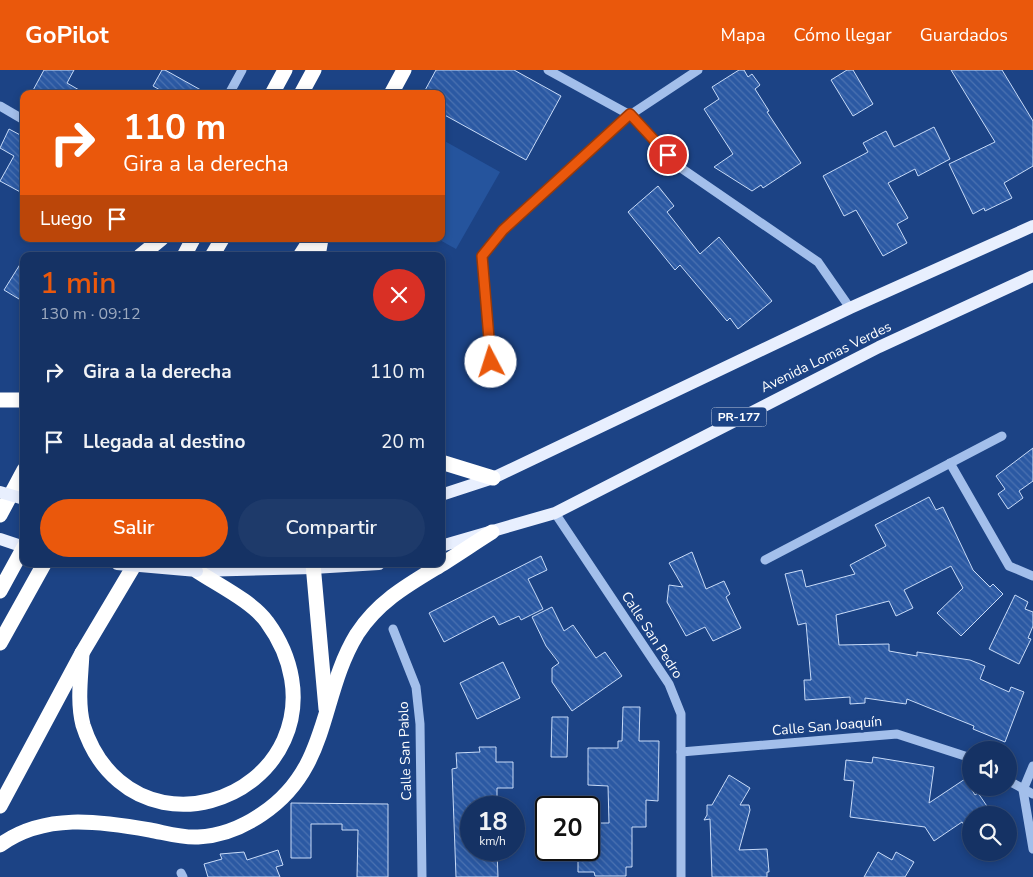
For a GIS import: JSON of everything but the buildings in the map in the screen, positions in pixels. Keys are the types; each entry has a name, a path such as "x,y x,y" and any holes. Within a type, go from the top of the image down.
{"highway":[{"path":"274,90 285,70"},
{"path":"303,90 314,70"},
{"path":"393,90 404,70"},
{"path":"145,252 157,242"},
{"path":"0,400 20,400"},
{"path":"445,463 493,478"},
{"path":"0,514 20,477"},
{"path":"445,562 492,532"},
{"path":"0,590 20,554"},
{"path":"0,643 42,567"},
{"path":"0,806 82,653 133,567"},
{"path":"313,567 324,702 327,715"},
{"path":"0,845 25,830 66,822 123,826 182,837 214,835 231,830 262,814 291,788 312,756 327,715 335,682 358,633 382,604 414,580 437,567"},
{"path":"82,653 80,704 83,725 98,757 125,786 151,800 192,805 226,796 248,783 266,766 284,740 292,705 293,690 290,668 280,642 266,621 197,571"}],"main road":[{"path":"445,494 493,478 850,308 1033,226"},
{"name":"Avenida Lomas Verdes","path":"445,545 555,513 870,351 1033,276"},
{"path":"0,492 20,499"},
{"path":"0,539 20,546"},
{"path":"151,567 197,571 290,567"}],"street":[{"path":"231,90 242,70"},
{"path":"548,70 630,114 681,168 818,262 850,308"},
{"path":"491,362 482,256 503,230 630,114 698,70"},
{"path":"0,106 20,118"},
{"path":"765,560 1002,436"},
{"path":"950,463 1009,566 1033,576"},
{"name":"Calle San Pedro","path":"555,513 669,684 681,714 680,877"},
{"name":"Calle San Pablo","path":"393,629 416,687 419,715 422,877"},
{"name":"Calle San Joaquín","path":"681,752 897,734 962,755"},
{"path":"1033,766 1023,790 1033,849"},
{"path":"1017,786 1033,794"}],"shaded area":[{"path":"445,141 500,172 456,249 443,242 445,242"}],"route":[{"path":"491,362 482,256 503,230 630,114 668,155"}]}
